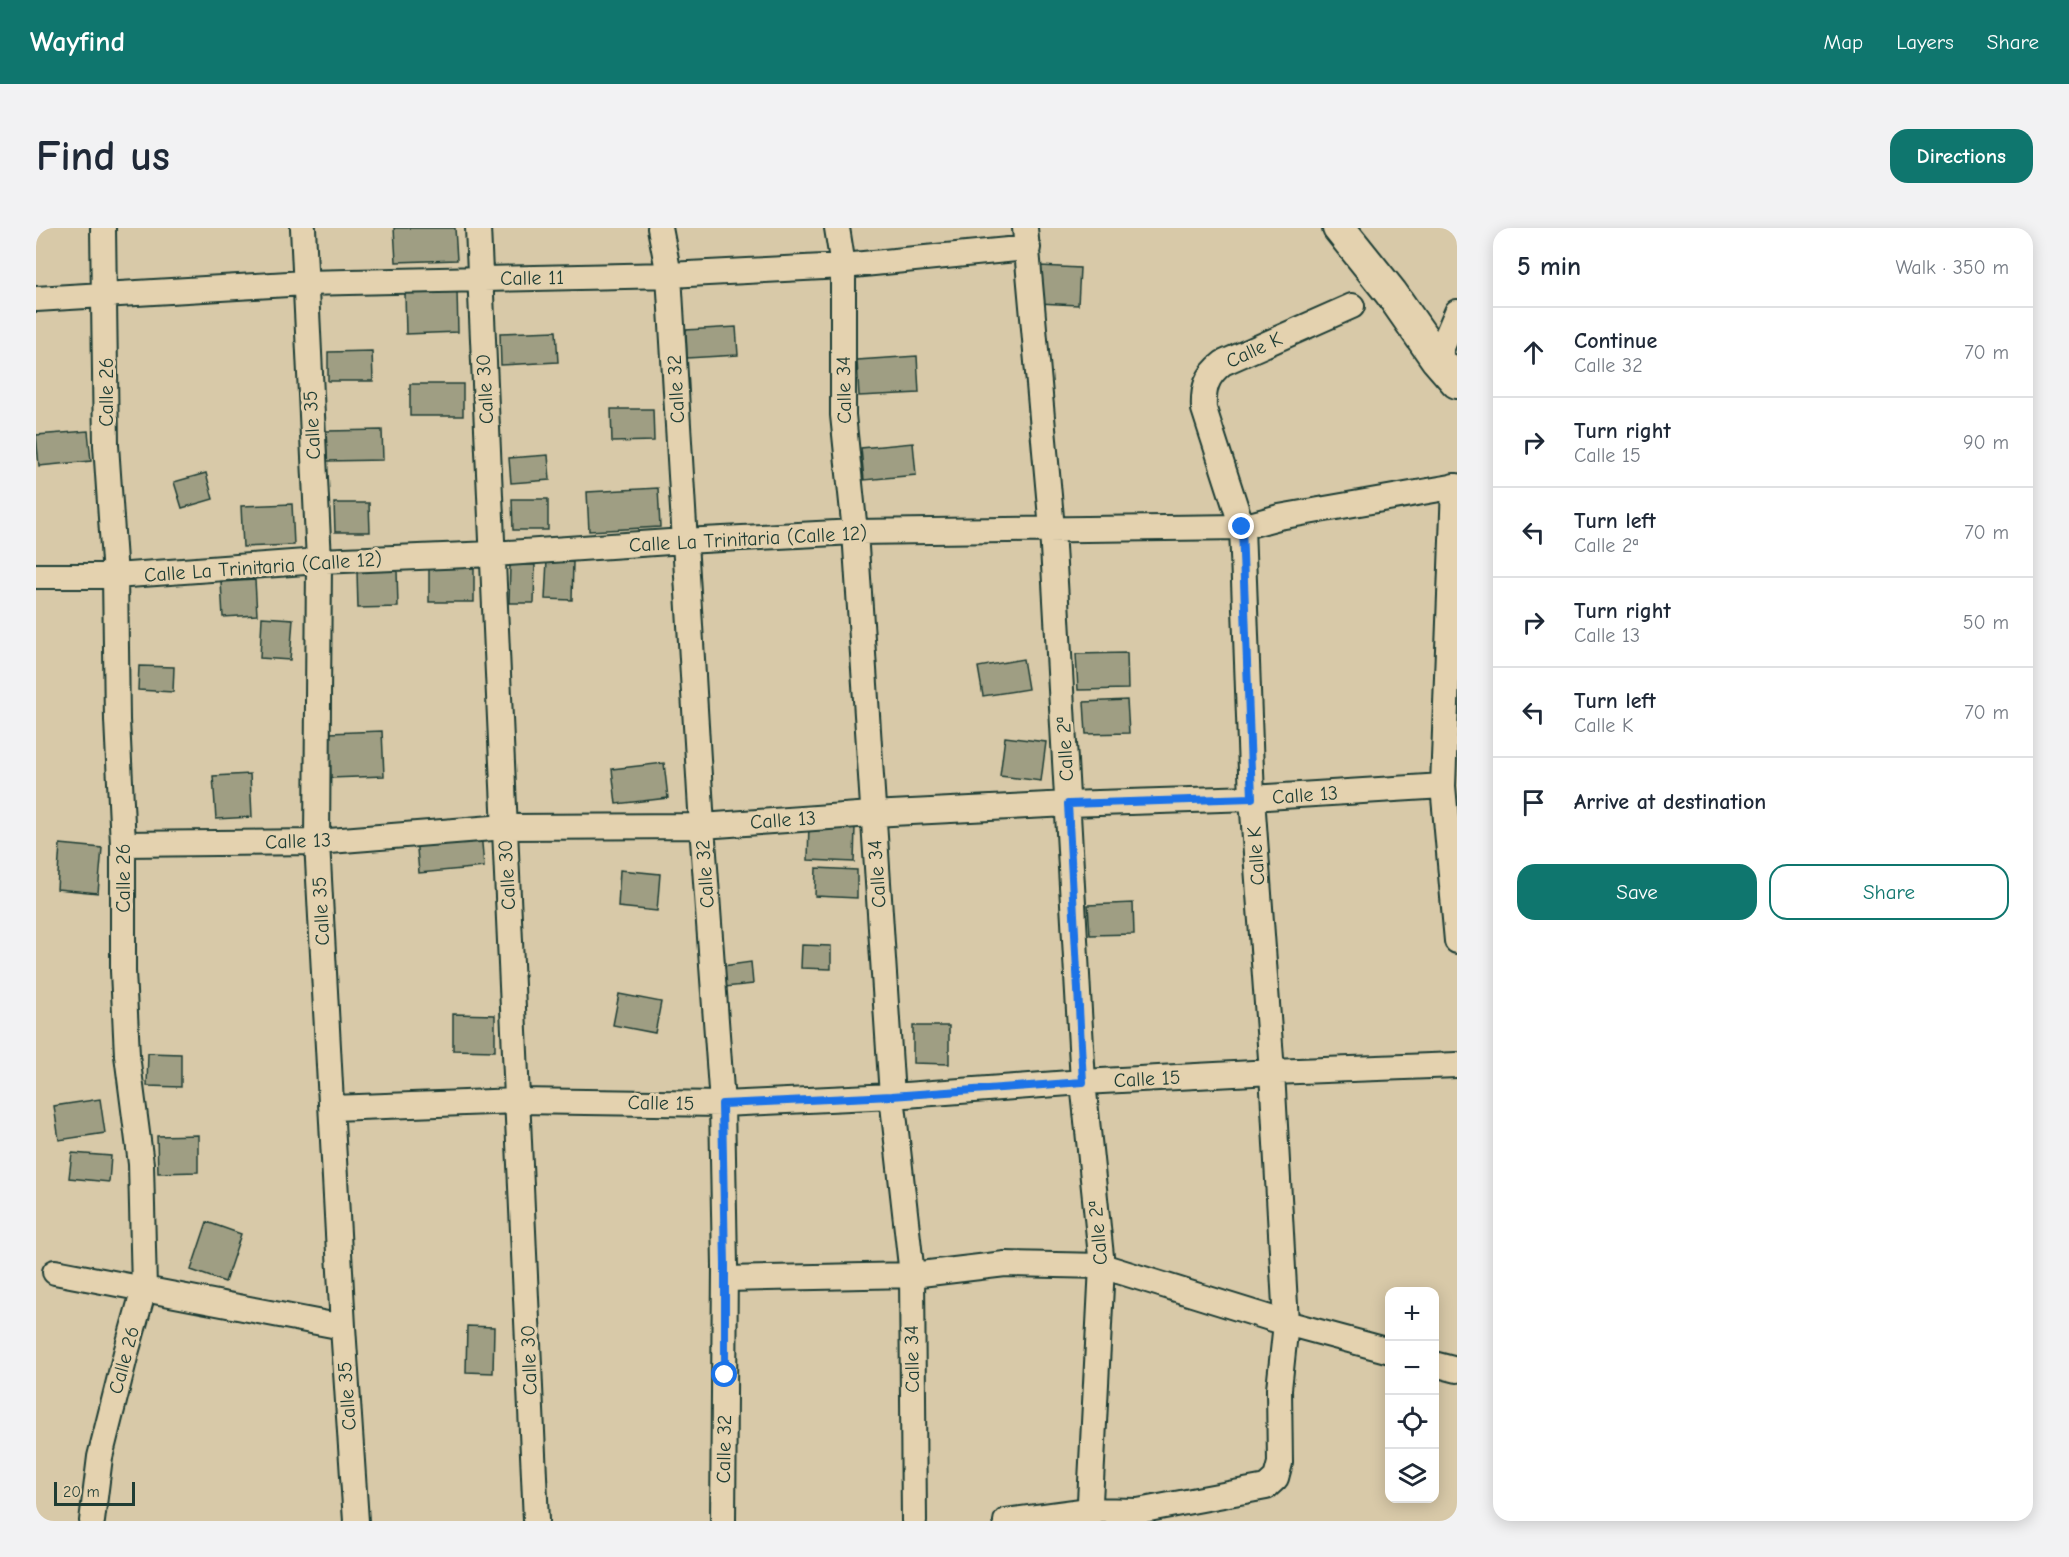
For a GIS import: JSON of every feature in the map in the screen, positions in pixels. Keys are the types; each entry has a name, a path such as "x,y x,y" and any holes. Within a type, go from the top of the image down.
{"street":[{"name":"Calle 26","path":"92,1521 100,1456 144,1289 141,1164 127,1055 123,971 123,844 117,720 115,576 106,445 103,228"},
{"name":"Calle 35","path":"303,228 319,561 317,842 343,1327 356,1521"},
{"name":"Calle 30","path":"478,228 536,1521"},
{"name":"Calle 32","path":"660,228 669,275 702,826 722,1104 725,1280 723,1521"},
{"name":"Calle 34","path":"837,228 843,266 843,415 855,532 892,1096 912,1275 914,1521"},
{"path":"1338,228 1391,293 1447,371"},
{"name":"Calle 11","path":"36,299 305,283 669,275 843,266 1026,238"},
{"name":"Calle 2ª","path":"1026,238 1052,529 1083,1082 1102,1266 1089,1516"},
{"name":"Calle K","path":"1006,1521 1138,1511 1266,1487 1276,1478 1280,1464 1279,1389 1286,1323 1272,1072 1252,798 1242,527 1204,409 1203,395 1212,372 1223,363 1352,306"},
{"path":"1447,371 1457,312"},
{"path":"1456,486 1443,786 1457,941"},
{"name":"Calle La Trinitaria (Calle 12)","path":"36,576 115,576 319,561 493,554 855,532 1242,527 1279,517 1456,486"},
{"name":"Calle 13","path":"123,844 317,842 505,827 702,826 872,814 1252,798 1443,786"},
{"name":"Calle 15","path":"333,1108 518,1101 722,1104 892,1096 1083,1082 1457,1065"},
{"path":"725,1280 912,1275 1005,1264 1102,1266 1286,1323 1385,1350"},
{"path":"55,1272 343,1327"},
{"path":"1439,1365 1457,1370"}],"building":[{"path":"394,228 455,228 457,260 396,262"},
{"path":"1040,266 1080,268 1078,305 1038,303"},
{"path":"457,291 458,332 406,334 405,293"},
{"path":"736,327 738,355 687,358 686,330"},
{"path":"556,331 558,362 501,365 500,333"},
{"path":"372,351 373,381 328,381 328,352"},
{"path":"917,356 919,393 859,396 857,360"},
{"path":"410,384 463,384 463,416 410,416"},
{"path":"611,409 653,409 654,441 612,442"},
{"path":"382,430 383,460 327,461 326,431"},
{"path":"88,431 91,461 39,466 36,435"},
{"path":"913,443 916,475 864,480 861,448"},
{"path":"548,455 550,480 511,483 509,458"},
{"path":"206,473 213,499 182,508 174,482"},
{"path":"658,488 660,527 589,531 587,492"},
{"path":"512,499 548,499 548,530 513,530"},
{"path":"334,503 369,503 370,532 335,532"},
{"path":"292,504 294,545 243,547 241,506"},
{"path":"547,560 573,562 572,600 545,599"},
{"path":"429,564 474,565 474,602 429,602"},
{"path":"510,565 535,565 534,603 509,603"},
{"path":"397,570 398,607 358,608 357,571"},
{"path":"255,580 257,615 223,617 221,582"},
{"path":"262,617 293,619 290,660 260,658"},
{"path":"1127,653 1128,689 1078,690 1076,654"},
{"path":"1023,659 1028,689 983,696 978,667"},
{"path":"139,666 174,667 173,692 138,690"},
{"path":"1127,700 1129,733 1086,734 1084,702"},
{"path":"382,731 384,776 331,778 329,733"},
{"path":"1005,737 1046,742 1041,781 1000,776"},
{"path":"664,763 668,798 616,804 612,769"},
{"path":"250,774 252,817 216,819 213,776"},
{"path":"809,824 855,826 854,862 808,860"},
{"path":"481,832 484,867 419,873 416,837"},
{"path":"60,844 102,848 98,893 57,889"},
{"path":"816,868 857,870 857,898 815,896"},
{"path":"620,870 660,874 657,911 618,907"},
{"path":"1133,903 1134,934 1090,935 1088,905"},
{"path":"802,945 831,946 831,969 801,968"},
{"path":"751,962 753,984 725,987 723,966"},
{"path":"619,994 661,1002 655,1033 613,1025"},
{"path":"453,1014 495,1015 495,1051 453,1050"},
{"path":"913,1026 949,1026 949,1064 913,1063"},
{"path":"148,1053 181,1054 181,1087 147,1086"},
{"path":"100,1099 105,1133 59,1140 54,1106"},
{"path":"198,1135 198,1172 158,1173 157,1136"},
{"path":"72,1153 111,1156 109,1182 69,1178"},
{"path":"207,1222 241,1234 225,1282 191,1270"},
{"path":"467,1326 494,1327 493,1373 466,1372"}],"route":[{"path":"725,1375 722,1104 892,1096 1083,1082 1068,804 1252,798 1242,527"}]}
